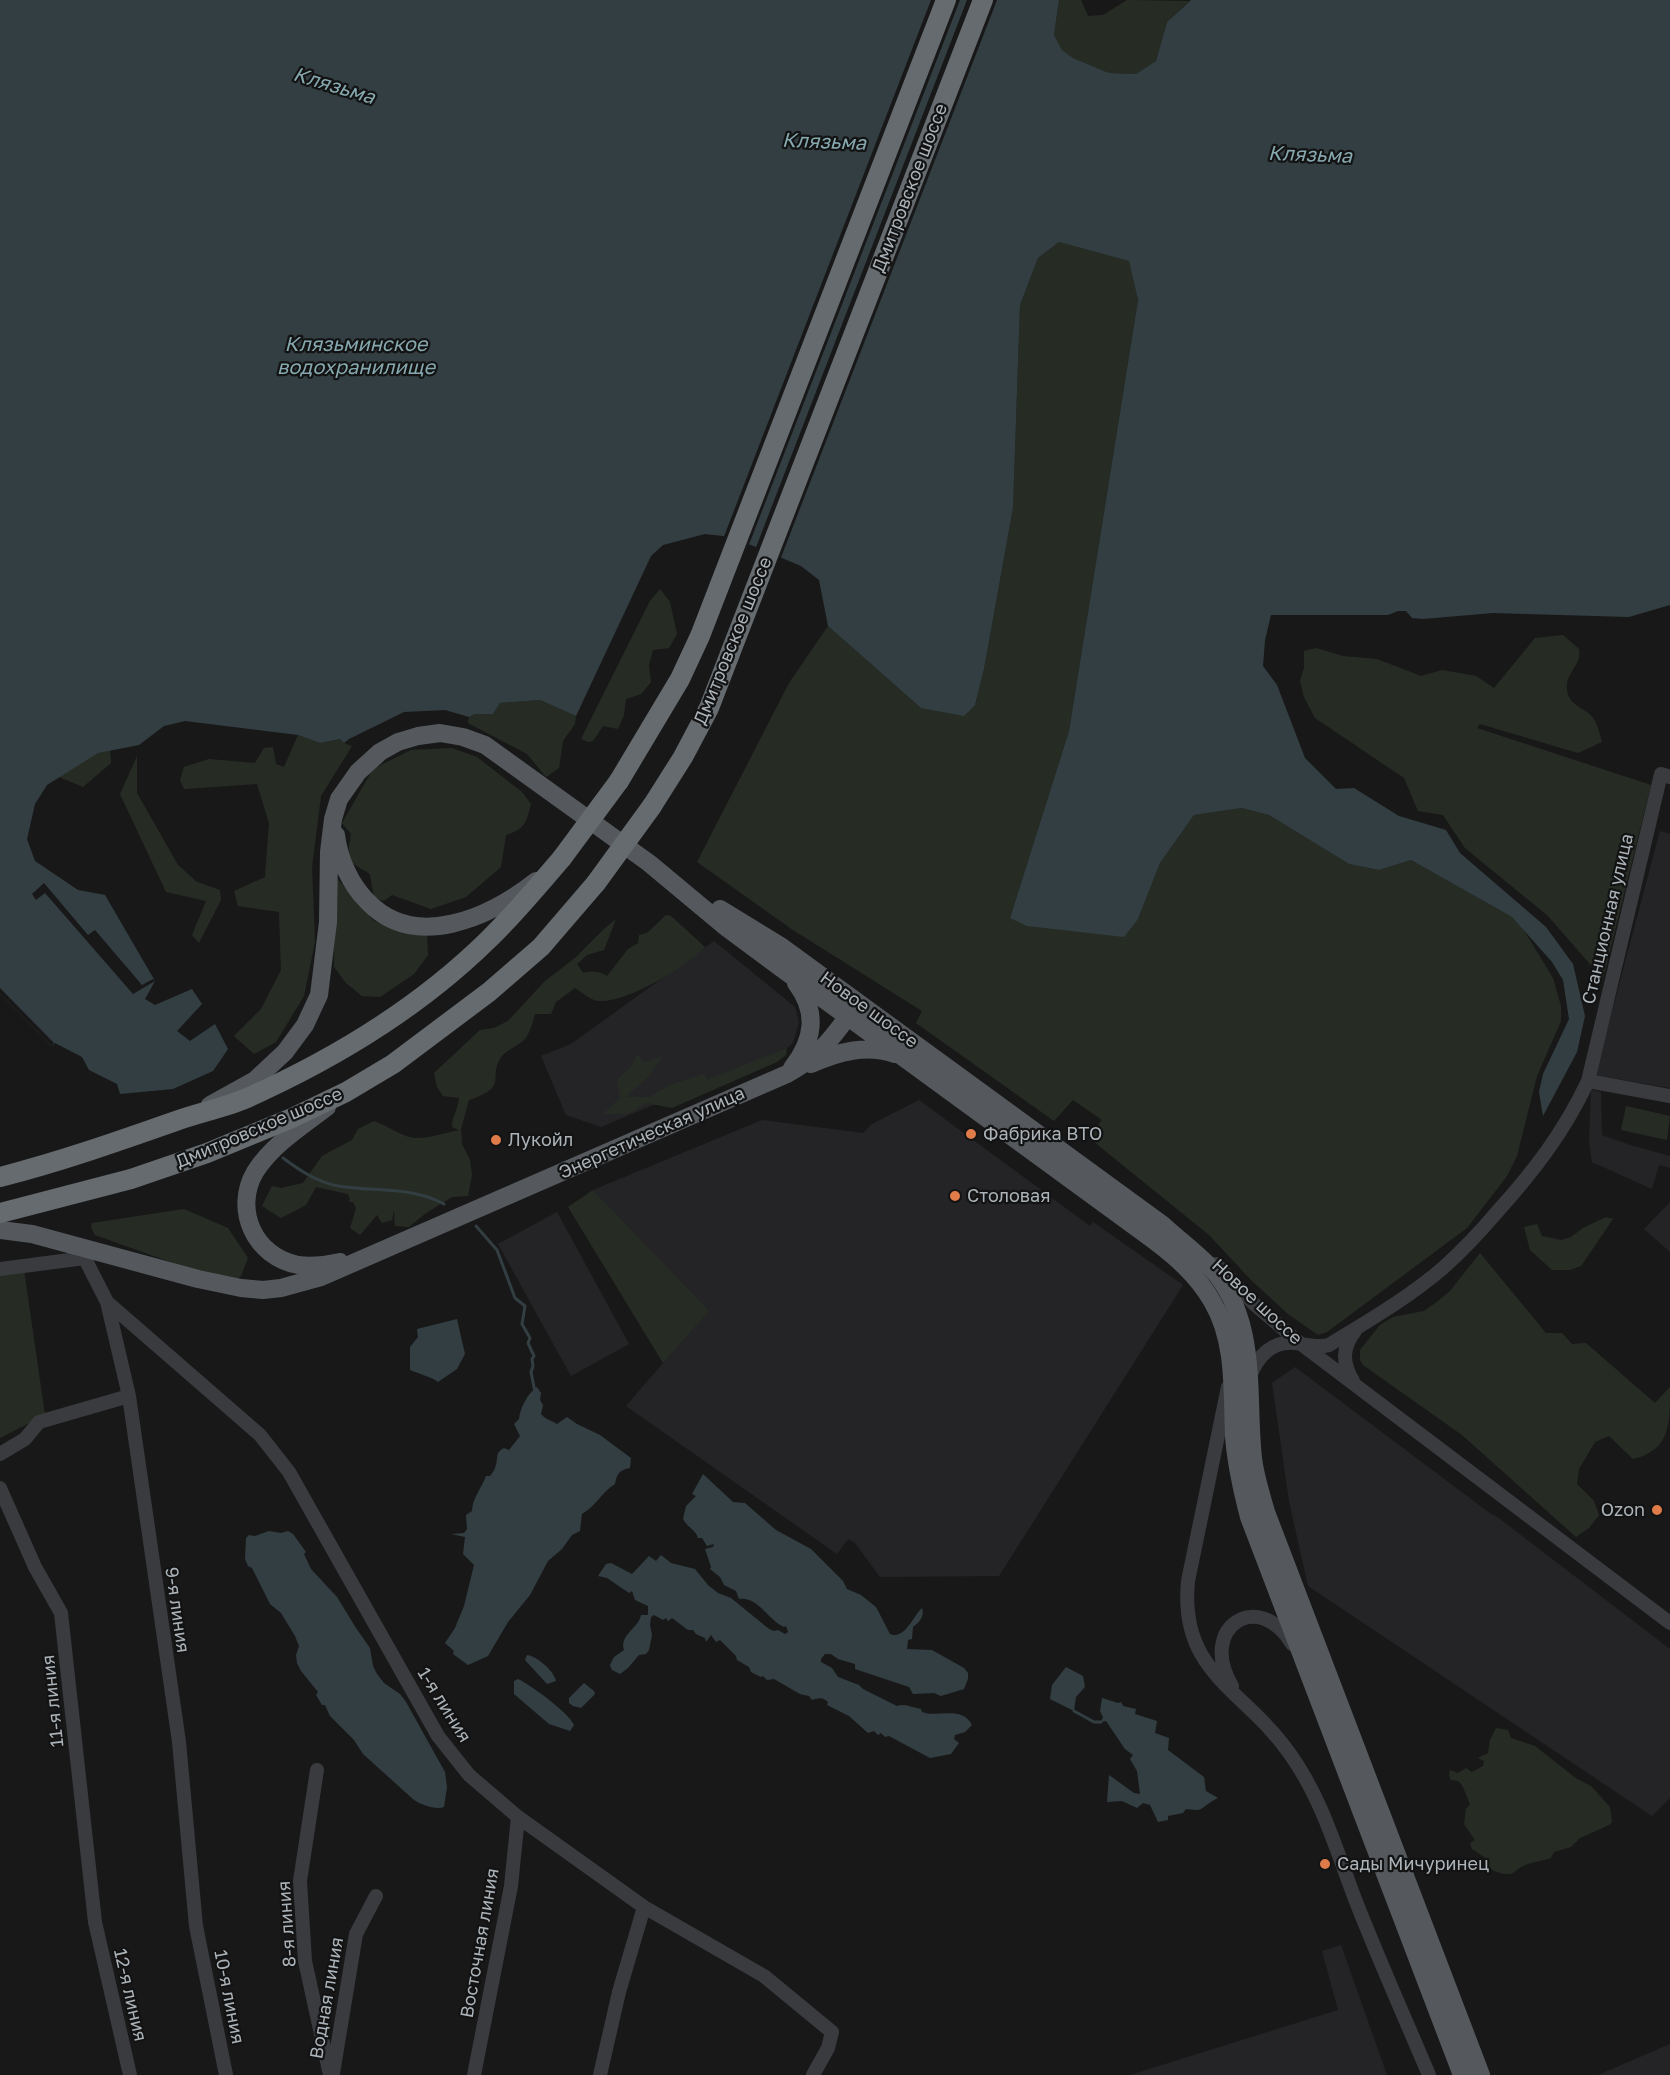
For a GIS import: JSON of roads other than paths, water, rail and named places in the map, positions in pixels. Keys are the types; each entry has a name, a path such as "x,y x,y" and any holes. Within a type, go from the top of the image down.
{"highway":[{"name":"Дмитровское шоссе","path":"0,1177 86,1153 244,1099 331,1057 381,1026 427,993 489,939 559,861 619,781 680,679 715,598 946,0"},
{"name":"Дмитровское шоссе","path":"0,1213 130,1179 196,1156 292,1118 346,1092 393,1064 489,992 541,947 596,883 652,806 683,757 709,708 983,0"}],"main road":[{"path":"187,1117 255,1080 285,1052 305,1025 319,994 328,922 329,852 333,819 339,799 358,772 380,752 398,742 440,733 463,737 485,745 664,876"},
{"path":"333,819 343,864 356,890 376,911 398,923 418,927 438,927 490,912 514,897 559,861"},
{"name":"Новое шоссе","path":"664,876 786,972 853,1010"},
{"name":"Новое шоссе","path":"664,876 782,947 853,1010 1163,1225"},
{"path":"786,972 806,999 810,1019 810,1035 806,1047 787,1074"},
{"name":"Энергетическая улица","path":"374,1255 787,1074 804,1065 819,1053 853,1010"},
{"path":"787,1074 828,1057 850,1051 904,1047"},
{"name":"Новое шоссе","path":"904,1047 1181,1262 1204,1288 1218,1314 1227,1338 1231,1367 1236,1460 1242,1493 1257,1538 1315,1691 1470,2071"},
{"path":"346,1092 263,1161 249,1187 246,1214 250,1228 264,1248 286,1261 313,1266 374,1255"},
{"path":"1163,1225 1210,1268 1234,1306 1243,1333 1250,1376 1253,1458 1266,1512 1470,2071"},
{"path":"0,1230 32,1234 82,1252 198,1279 263,1290 300,1284 374,1255"}],"street":[{"name":"Станционная улица","path":"1323,1353 1443,1268 1475,1237 1532,1174 1558,1137 1588,1081 1661,774 1670,777"},
{"path":"1588,1081 1670,1096"},
{"name":"Новое шоссе","path":"1163,1225 1202,1251 1254,1304 1301,1344 1323,1353 1354,1383 1670,1623"},
{"path":"0,1269 82,1252 107,1302"},
{"name":"9-я линия","path":"107,1302 129,1396 179,1742 196,1926"},
{"name":"1-я линия","path":"107,1302 260,1435 289,1472 438,1736 469,1775 518,1817 644,1907 764,1977 832,2032 828,2048 813,2075"},
{"path":"1354,1383 1346,1369 1344,1350 1348,1339 1357,1328"},
{"path":"1250,1376 1261,1356 1273,1346 1286,1343 1301,1344"},
{"path":"1231,1367 1187,1593 1188,1620 1201,1655 1211,1671 1264,1723 1291,1754 1315,1796 1382,1967 1429,2075"},
{"path":"0,1454 26,1440 39,1422 129,1396"},
{"name":"11-я линия","path":"0,1488 35,1567 61,1612 95,1922"},
{"path":"1239,1698 1222,1665 1221,1644 1228,1629 1240,1620 1248,1618 1265,1618 1281,1629 1295,1649 1315,1691"},
{"name":"8-я линия","path":"317,1770 300,1881 305,1961 331,2075"},
{"name":"Восточная линия","path":"474,2075 511,1886 518,1817"},
{"name":"Водная линия","path":"331,2075 356,1934 376,1896"},
{"path":"600,2075 619,1992 644,1907"},
{"name":"12-я линия","path":"95,1922 130,2075"},
{"name":"10-я линия","path":"196,1926 226,2075"}],"water":[{"name":"Клязьминское водохранилище","path":"0,0 1059,0 1054,35 1062,50 1073,58 1109,73 1136,74 1156,61 1167,22 1191,0 1670,0 1670,605 1629,617 1493,613 1423,619 1412,618 1406,611 1388,615 1271,615 1265,640 1263,666 1277,685 1305,758 1336,789 1354,788 1399,816 1446,830 1460,853 1546,927 1573,964 1585,1016 1577,1052 1543,1116 1539,1092 1543,1074 1569,1019 1563,980 1552,962 1512,917 1411,860 1379,870 1349,864 1269,815 1242,808 1194,815 1160,863 1138,919 1124,937 1027,926 1010,918 1069,731 1138,300 1129,261 1059,242 1038,258 1020,305 1013,508 984,669 975,705 964,716 921,708 828,626 819,580 801,566 732,537 705,534 663,545 651,556 576,716 540,700 500,703 493,714 475,714 469,717 445,710 404,712 344,743 340,739 320,743 298,735 185,721 164,726 139,745 98,753 47,785 35,804 27,839 35,861 78,890 105,895 155,981 145,999 155,1005 192,989 202,1004 177,1031 190,1041 215,1024 228,1049 213,1071 173,1089 120,1094 117,1084 89,1070 82,1057 55,1043 52,1046 0,994"},
{"path":"457,1319 465,1354 457,1369 438,1382 410,1370 410,1347 418,1337 417,1329"},
{"path":"537,1387 541,1393 540,1400 543,1405 541,1414 543,1416 557,1424 567,1417 600,1435 631,1458 630,1468 619,1473 615,1484 582,1514 580,1531 572,1535 562,1549 548,1561 530,1595 508,1622 488,1656 468,1665 453,1654 454,1651 445,1643 455,1628 464,1606 474,1565 463,1554 465,1537 451,1534 464,1533 467,1529 466,1515 472,1511 475,1498 486,1476 490,1476 494,1470 499,1452 504,1448 509,1450 520,1436 514,1424 519,1419 528,1397"},
{"path":"703,1474 733,1502 745,1503 776,1530 811,1549 843,1581 847,1589 861,1595 876,1607 890,1634 900,1634 904,1631 922,1608 922,1616 913,1627 912,1639 908,1640 907,1649 932,1650 964,1668 968,1673 968,1679 964,1689 941,1696 934,1693 913,1694 909,1687 855,1669 855,1664 838,1659 831,1654 825,1654 821,1662 832,1668 838,1677 859,1685 897,1706 909,1706 928,1713 962,1715 968,1719 972,1725 965,1732 955,1735 954,1739 959,1743 951,1754 930,1758 889,1736 885,1737 881,1733 878,1735 874,1731 868,1733 849,1716 827,1705 826,1700 820,1698 812,1700 809,1696 800,1694 774,1679 767,1680 751,1672 749,1667 737,1660 736,1656 720,1640 716,1642 711,1635 706,1642 705,1638 693,1630 688,1630 672,1618 668,1621 666,1618 663,1620 654,1615 651,1617 652,1635 649,1650 646,1654 639,1655 620,1674 612,1670 610,1665 614,1657 624,1650 624,1640 641,1615 648,1615 648,1606 635,1600 632,1591 629,1593 607,1578 598,1576 606,1564 611,1563 632,1574 649,1556 656,1561 661,1555 671,1563 695,1569 708,1585 718,1593 731,1598 769,1629 785,1634 788,1632 786,1626 778,1624 752,1601 739,1599 736,1591 724,1585 720,1577 710,1569 705,1549 713,1547 714,1544 707,1546 683,1519 686,1506 696,1496 692,1494"},
{"path":"269,1531 281,1533 288,1531 293,1534 306,1552 304,1554 311,1569 337,1597 370,1648 377,1674 406,1702 445,1772 447,1787 444,1807 429,1807 414,1800 363,1754 354,1740 330,1716 325,1705 322,1705 316,1695 318,1692 297,1663 296,1655 299,1646 295,1636 281,1613 270,1604 245,1559 246,1538 249,1535 255,1536"},
{"path":"527,1655 544,1665 556,1681 547,1684 525,1660"},
{"path":"1066,1667 1083,1676 1085,1687 1076,1697 1074,1711 1050,1699 1052,1685"},
{"path":"518,1679 540,1693 571,1720 574,1725 570,1731 549,1724 514,1694 514,1681"},
{"path":"584,1683 595,1694 581,1708 573,1706 569,1703 569,1698"},
{"path":"1102,1698 1121,1702 1123,1706 1136,1709 1135,1714 1157,1721 1155,1733 1169,1738 1168,1750 1204,1777 1206,1791 1218,1798 1201,1809 1186,1809 1183,1813 1168,1816 1168,1820 1158,1822 1150,1805 1143,1803 1137,1808 1122,1801 1107,1802 1109,1775 1134,1793 1140,1794 1137,1771 1130,1759 1133,1755 1125,1749 1106,1721 1101,1722"}],"waterway":[{"path":"283,1158 323,1182 351,1188 419,1194 444,1204"},
{"path":"476,1226 497,1250 515,1298 525,1306 522,1324 530,1338 528,1343 534,1356 531,1372 535,1392"},
{"path":"1074,1711 1094,1722 1101,1722"}],"place":[{"name":"Фабрика ВТО","path":"971,1134"},
{"name":"Лукойл","path":"496,1140"},
{"name":"Столовая","path":"955,1196"},
{"name":"Ozon","path":"1657,1510"},
{"name":"Сады Мичуринец","path":"1325,1864"}],"water label":[{"name":"Клязьма","path":"334,86"},
{"name":"Клязьма","path":"824,142"},
{"name":"Клязьма","path":"1310,155"}]}
